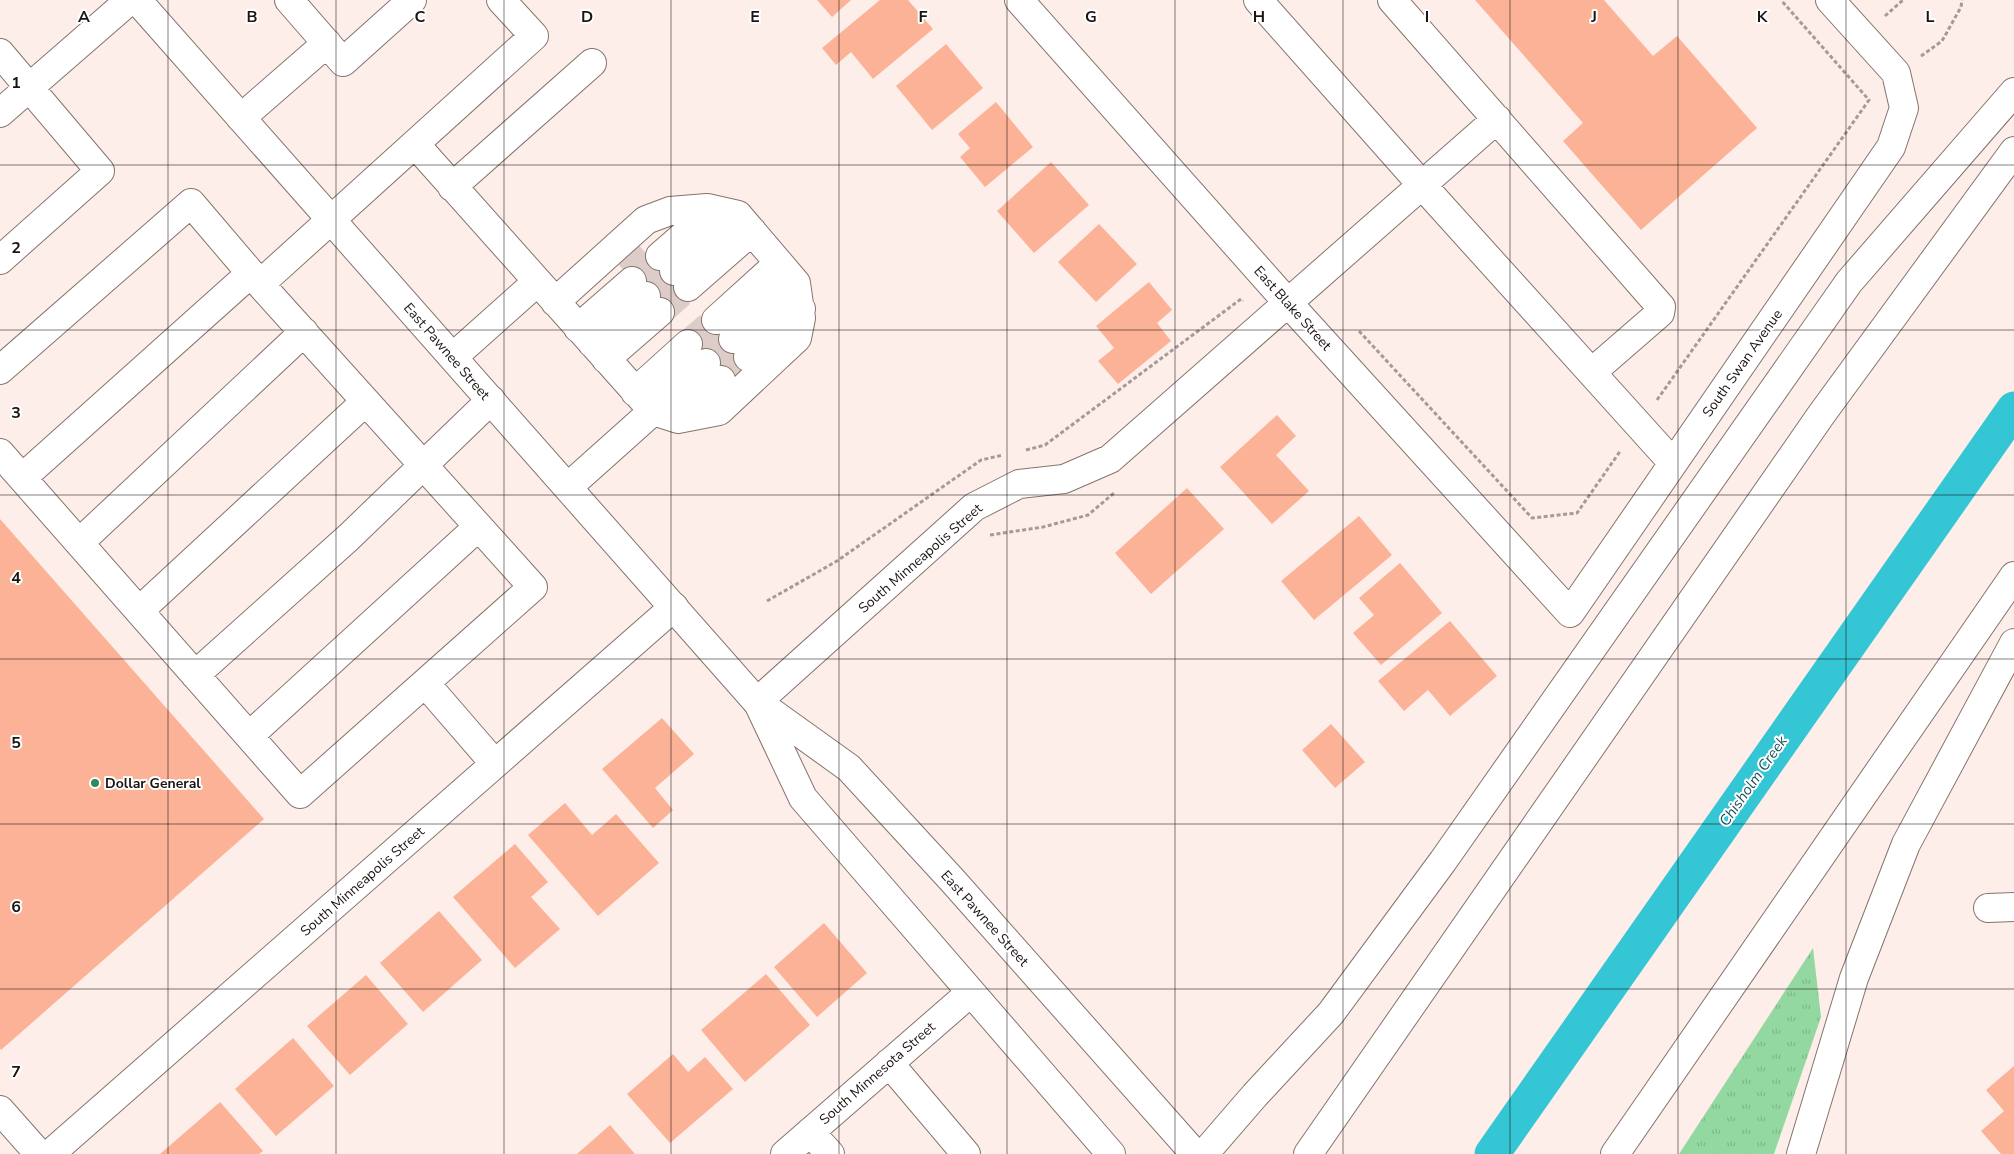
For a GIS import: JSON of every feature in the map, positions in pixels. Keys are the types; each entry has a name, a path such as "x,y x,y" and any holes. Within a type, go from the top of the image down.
{"main road":[{"path":"0,113 130,0"},
{"name":"East Pawnee Street","path":"137,0 757,702 849,768 953,881 1195,1154"},
{"path":"288,0 343,62 412,0"},
{"path":"22,478 255,278 331,219 534,36 501,0"},
{"name":"East Blake Street","path":"1019,0 1289,304 1570,612"},
{"path":"1258,0 1422,185 1673,462"},
{"path":"1392,0 1661,307 1660,313 1592,372"},
{"path":"1830,0 1896,73"},
{"path":"241,118 327,43"},
{"path":"0,53 100,171 0,260"},
{"path":"452,187 592,63"},
{"name":"South Swan Avenue","path":"1570,612 1891,147 1904,108 1896,73"},
{"path":"1204,1154 1343,997 1443,861 1849,282 2014,92"},
{"name":"South Minneapolis Street","path":"757,702 974,507 1018,484 1064,479 1110,459 1289,304 1497,119"},
{"path":"415,144 579,329 655,407 719,411 797,338 801,309 788,273 734,219 680,210 646,220 579,329"},
{"path":"1308,1154 1821,415 2014,151"},
{"path":"0,370 191,203 365,402 532,586 300,794 0,453"},
{"path":"667,264 680,210"},
{"path":"667,264 734,219"},
{"path":"667,264 734,219"},
{"path":"788,273 732,338 801,309"},
{"path":"453,357 537,282"},
{"path":"579,329 639,289 579,329"},
{"path":"79,543 304,332"},
{"path":"568,487 705,362"},
{"path":"195,675 349,537 491,400"},
{"path":"139,611 365,402"},
{"path":"249,736 478,528"},
{"path":"1615,1154 2014,576"},
{"name":"South Minneapolis Street","path":"50,1154 674,607"},
{"path":"1801,1154 1854,978 1906,844 2014,643"},
{"path":"425,683 495,764"},
{"name":"East Pawnee Street","path":"757,702 803,798 1111,1154"},
{"name":"South Minnesota Street","path":"785,1154 970,992"},
{"path":"889,1063 966,1154"},
{"path":"0,1110 39,1154"},
{"path":"810,1132 830,1154"}],"path":[{"path":"1896,73 1942,41 1961,7 1962,0"}],"green space":[{"path":"1813,948 1821,1017 1774,1154 1679,1154"}],"building":[{"path":"817,0 851,0 832,17"},
{"path":"880,0 908,0 933,29 873,79 851,52 836,65 822,48"},
{"path":"1475,0 1604,0 1653,56 1677,36 1757,128 1641,230 1563,141 1583,123"},
{"path":"946,44 983,88 932,130 896,86"},
{"path":"996,102 1033,147 985,187 960,157 970,148 958,134"},
{"path":"1051,162 1089,205 1034,253 997,211"},
{"path":"1099,224 1137,264 1096,302 1058,262"},
{"path":"1149,282 1172,310 1157,323 1171,341 1118,384 1098,361 1114,348 1096,326"},
{"path":"1277,415 1296,436 1276,455 1309,491 1272,524 1220,467"},
{"path":"1187,488 1224,529 1151,594 1115,553"},
{"path":"1359,516 1392,555 1314,620 1281,581"},
{"path":"0,519 264,819 1,1050 0,1048"},
{"path":"1400,563 1442,613 1381,665 1353,633 1374,615 1359,598"},
{"path":"1450,621 1497,676 1450,716 1428,690 1404,711 1378,681"},
{"path":"662,718 694,754 655,788 673,810 653,828 602,769"},
{"path":"1331,724 1365,762 1335,788 1302,750"},
{"path":"565,803 592,835 616,814 659,863 598,916 528,835"},
{"path":"515,844 548,882 531,897 560,929 515,968 453,897"},
{"path":"439,911 482,960 423,1012 380,963"},
{"path":"824,923 867,973 817,1017 774,967"},
{"path":"766,974 810,1025 745,1082 701,1030"},
{"path":"366,975 408,1024 350,1075 307,1026"},
{"path":"293,1038 334,1086 276,1136 235,1089"},
{"path":"673,1054 688,1072 705,1057 733,1089 670,1143 627,1094"},
{"path":"2014,1066 2014,1154 2001,1154 1981,1131 2004,1111 1986,1090"},
{"path":"220,1102 263,1151 259,1154 160,1154"},
{"path":"610,1125 635,1154 577,1154"}],"waterway":[{"name":"Chisholm Creek","path":"1492,1154 2014,409"}],"tunnel":[{"path":"619,265 647,240"},
{"path":"632,281 660,256"},
{"path":"646,296 674,271"},
{"path":"660,312 688,287"},
{"path":"688,344 716,320"},
{"path":"706,363 733,339"},
{"path":"721,380 748,357"}],"place":[{"name":"Dollar General","path":"95,783"}]}
